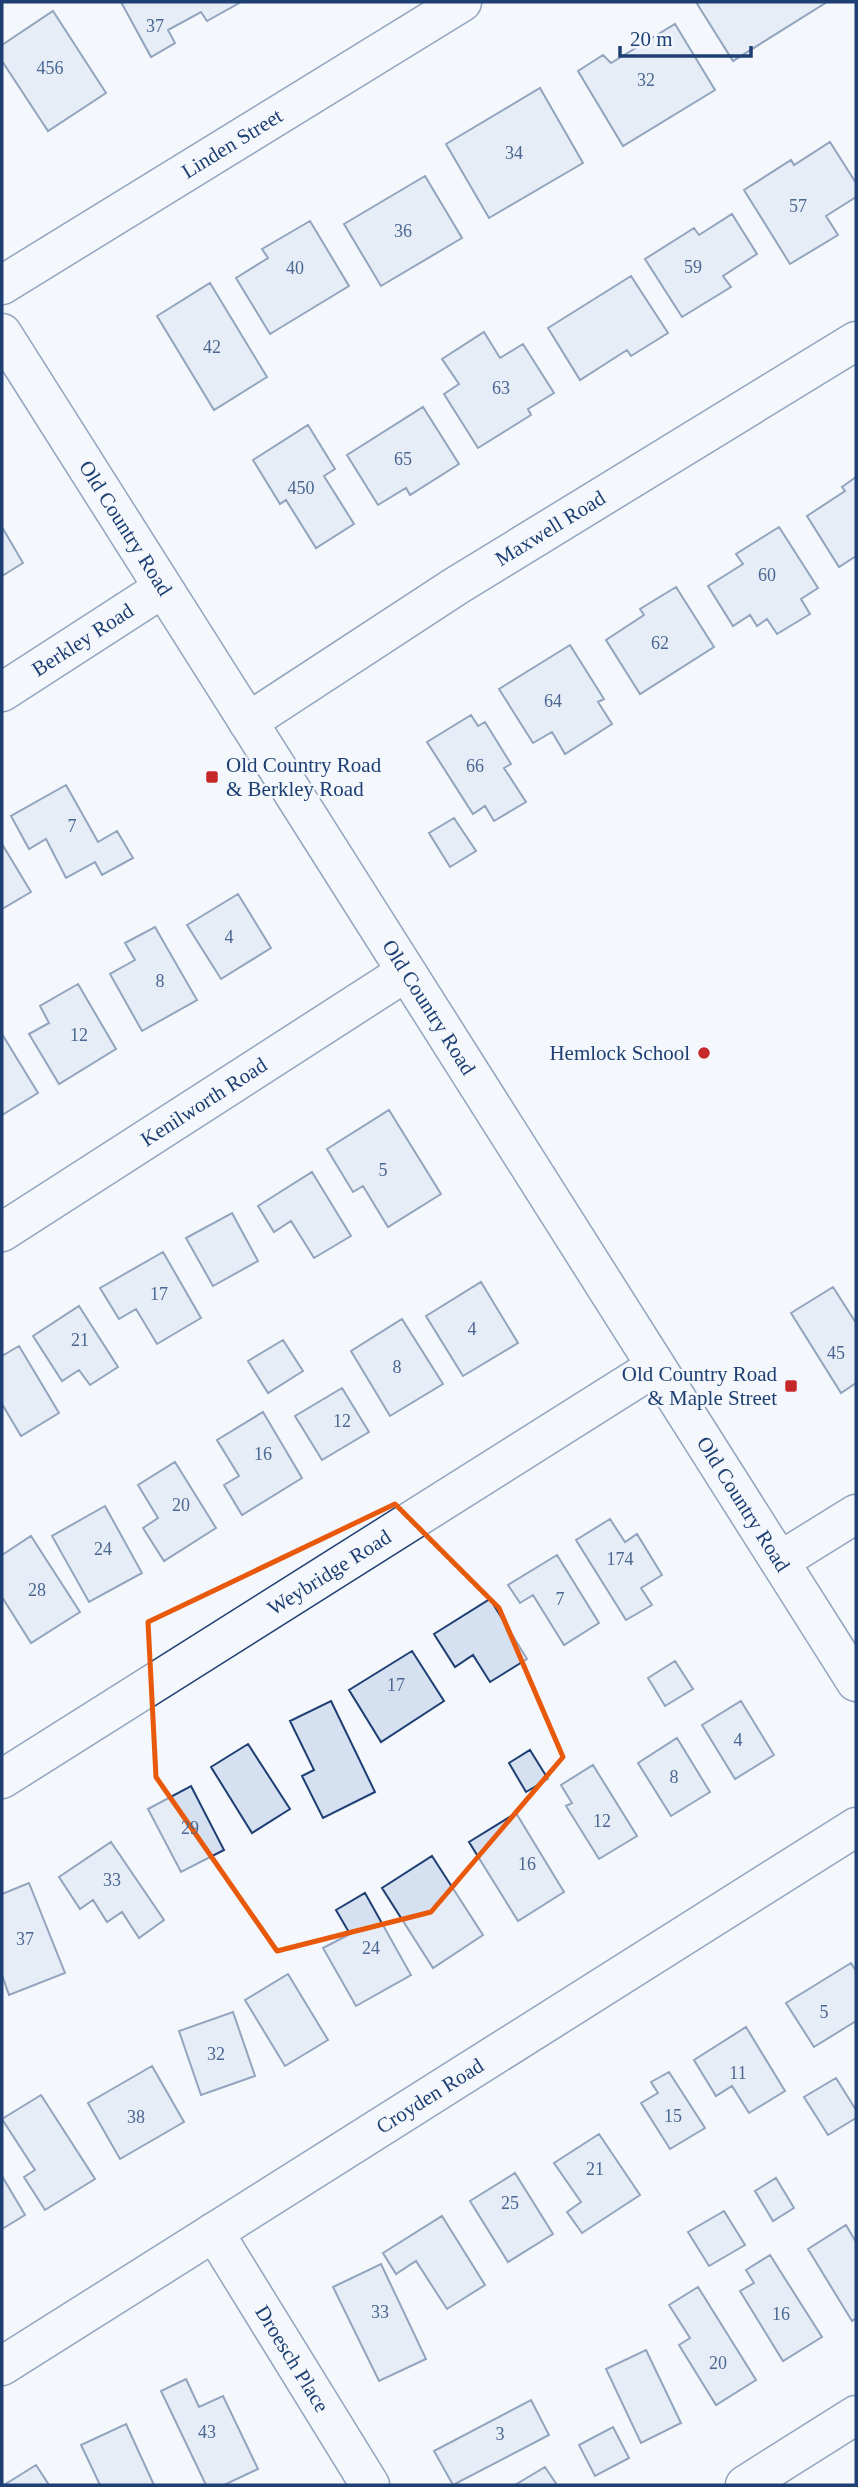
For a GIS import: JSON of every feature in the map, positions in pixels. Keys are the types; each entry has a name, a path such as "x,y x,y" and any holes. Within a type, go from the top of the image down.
{"street":[{"name":"Linden Street","path":"2,285 462,2"},
{"name":"Old Country Road","path":"2,333 654,1367 856,1682"},
{"name":"Maxwell Road","path":"248,722 456,586 856,341"},
{"name":"Berkley Road","path":"2,692 163,588"},
{"name":"Kenilworth Road","path":"2,1232 406,972"},
{"name":"Weybridge Road","path":"2,1779 654,1367"},
{"path":"780,1561 856,1514"},
{"name":"Croyden Road","path":"2,2366 856,1827"},
{"name":"Droesch Place","path":"214,2232 370,2485"},
{"path":"745,2485 856,2415"}],"highlighted area":[{"path":"395,1504 499,1608 563,1757 431,1912 277,1951 156,1777 148,1622"}],"building":[{"path":"121,2 241,2 207,21 201,12 168,30 175,43 151,57"},
{"path":"696,2 827,2 733,61"},
{"path":"53,11 106,93 48,131 2,61 2,45"},
{"path":"675,24 715,90 623,146 578,71 603,55 611,63"},
{"path":"540,88 583,163 489,218 446,144"},
{"path":"830,142 856,183 856,197 826,216 838,235 790,264 744,190 791,160 794,165"},
{"path":"425,176 462,238 381,286 344,224"},
{"path":"732,214 757,254 723,276 731,287 682,317 645,259 694,228 699,235"},
{"path":"310,221 349,286 270,334 236,278 268,258 262,249"},
{"path":"631,276 668,333 631,356 627,350 580,380 548,328"},
{"path":"210,283 267,377 214,410 157,316"},
{"path":"484,332 500,358 523,344 554,393 528,409 531,415 478,448 444,394 459,384 442,359"},
{"path":"423,407 459,464 410,495 406,488 378,505 347,455"},
{"path":"308,425 335,469 324,476 354,524 316,548 286,500 280,504 253,460"},
{"path":"856,477 856,556 839,567 807,516 845,491 842,487"},
{"path":"2,527 23,563 2,576"},
{"path":"779,527 818,588 801,599 810,614 777,634 767,619 757,626 750,615 733,626 708,586 743,564 736,554"},
{"path":"676,587 714,647 640,694 606,640 644,615 640,609"},
{"path":"570,645 604,699 598,702 612,724 565,754 552,732 533,743 499,689"},
{"path":"471,715 478,726 485,722 511,764 504,768 526,802 494,821 485,806 473,814 427,742"},
{"path":"66,785 98,842 117,831 133,858 102,875 95,862 66,878 46,839 29,849 11,816"},
{"path":"454,818 476,851 450,867 429,833"},
{"path":"2,844 31,892 2,909"},
{"path":"238,894 271,948 221,979 187,925"},
{"path":"155,927 197,1000 142,1031 110,974 135,960 125,943"},
{"path":"78,984 116,1049 59,1084 29,1034 49,1023 40,1006"},
{"path":"2,1034 38,1093 2,1115"},
{"path":"389,1110 441,1194 388,1227 363,1186 353,1192 327,1149"},
{"path":"312,1172 351,1236 314,1258 291,1221 274,1232 258,1206"},
{"path":"232,1213 258,1261 213,1286 186,1238"},
{"path":"163,1252 201,1318 157,1344 136,1309 119,1319 100,1288"},
{"path":"481,1282 518,1343 463,1376 426,1316"},
{"path":"833,1287 856,1323 856,1383 841,1393 791,1313"},
{"path":"79,1306 118,1367 90,1385 79,1370 62,1381 33,1336"},
{"path":"402,1319 443,1384 390,1416 351,1351"},
{"path":"283,1340 303,1371 268,1393 248,1361"},
{"path":"19,1346 59,1413 21,1436 2,1404 2,1356"},
{"path":"342,1388 369,1432 322,1460 295,1416"},
{"path":"263,1412 302,1478 242,1515 224,1485 239,1476 217,1440"},
{"path":"175,1462 216,1528 164,1561 143,1528 158,1518 138,1485"},
{"path":"105,1506 142,1573 89,1602 52,1536"},
{"path":"610,1519 625,1542 637,1534 662,1575 641,1588 652,1605 626,1620 576,1540"},
{"path":"31,1536 80,1612 31,1643 2,1597 2,1555"},
{"path":"557,1555 599,1623 564,1645 533,1595 520,1603 508,1585"},
{"path":"490,1599 527,1659 490,1682 473,1655 455,1667 434,1634"},
{"path":"412,1651 444,1701 381,1742 349,1690"},
{"path":"675,1661 693,1689 665,1706 648,1678"},
{"path":"331,1701 375,1792 323,1818 302,1776 314,1770 290,1721"},
{"path":"741,1701 774,1755 735,1779 702,1725"},
{"path":"677,1738 710,1792 671,1816 638,1763"},
{"path":"248,1744 290,1809 252,1833 211,1767"},
{"path":"530,1750 548,1779 526,1792 509,1763"},
{"path":"593,1765 637,1836 599,1859 566,1806 572,1803 561,1785"},
{"path":"191,1786 224,1850 181,1872 148,1809"},
{"path":"516,1813 564,1892 518,1921 469,1842"},
{"path":"111,1842 164,1920 139,1938 122,1912 107,1922 93,1900 80,1909 59,1877"},
{"path":"432,1856 483,1935 433,1968 382,1888"},
{"path":"29,1883 65,1973 9,1995 2,1975 2,1894"},
{"path":"365,1893 411,1975 356,2006 323,1948 350,1934 336,1910"},
{"path":"851,1963 856,1971 856,2021 814,2047 786,2003"},
{"path":"288,1974 328,2040 285,2066 245,2000"},
{"path":"233,2012 255,2076 201,2095 179,2031"},
{"path":"746,2027 785,2091 749,2113 732,2086 716,2096 694,2060"},
{"path":"152,2066 184,2122 120,2159 88,2103"},
{"path":"669,2072 705,2128 670,2149 641,2103 658,2093 651,2082"},
{"path":"836,2078 856,2110 856,2118 828,2135 804,2097"},
{"path":"41,2095 95,2179 45,2210 24,2177 35,2170 2,2119"},
{"path":"599,2134 640,2195 582,2233 567,2212 581,2202 554,2163"},
{"path":"515,2173 553,2234 508,2262 470,2201"},
{"path":"2,2176 25,2215 2,2229"},
{"path":"776,2178 794,2208 773,2221 755,2191"},
{"path":"724,2211 745,2245 709,2266 688,2232"},
{"path":"442,2216 485,2285 447,2309 416,2261 396,2274 383,2253"},
{"path":"846,2225 856,2242 856,2318 852,2321 808,2249"},
{"path":"770,2255 822,2337 783,2361 740,2291 754,2283 746,2270"},
{"path":"381,2264 426,2359 379,2381 333,2287"},
{"path":"698,2287 756,2380 716,2405 679,2345 690,2338 669,2305"},
{"path":"646,2350 681,2423 641,2443 606,2369"},
{"path":"186,2379 199,2407 223,2396 258,2469 224,2485 206,2485 161,2391"},
{"path":"531,2400 549,2435 453,2485 434,2451"},
{"path":"126,2424 154,2485 100,2485 81,2445"},
{"path":"613,2427 629,2458 595,2476 579,2445"},
{"path":"36,2465 49,2485 4,2485"},
{"path":"545,2467 557,2485 515,2485"}],"place":[{"name":"Old Country Road & Berkley Road","path":"212,777"},
{"name":"Hemlock School","path":"704,1053"},
{"name":"Old Country Road & Maple Street","path":"791,1386"}]}
